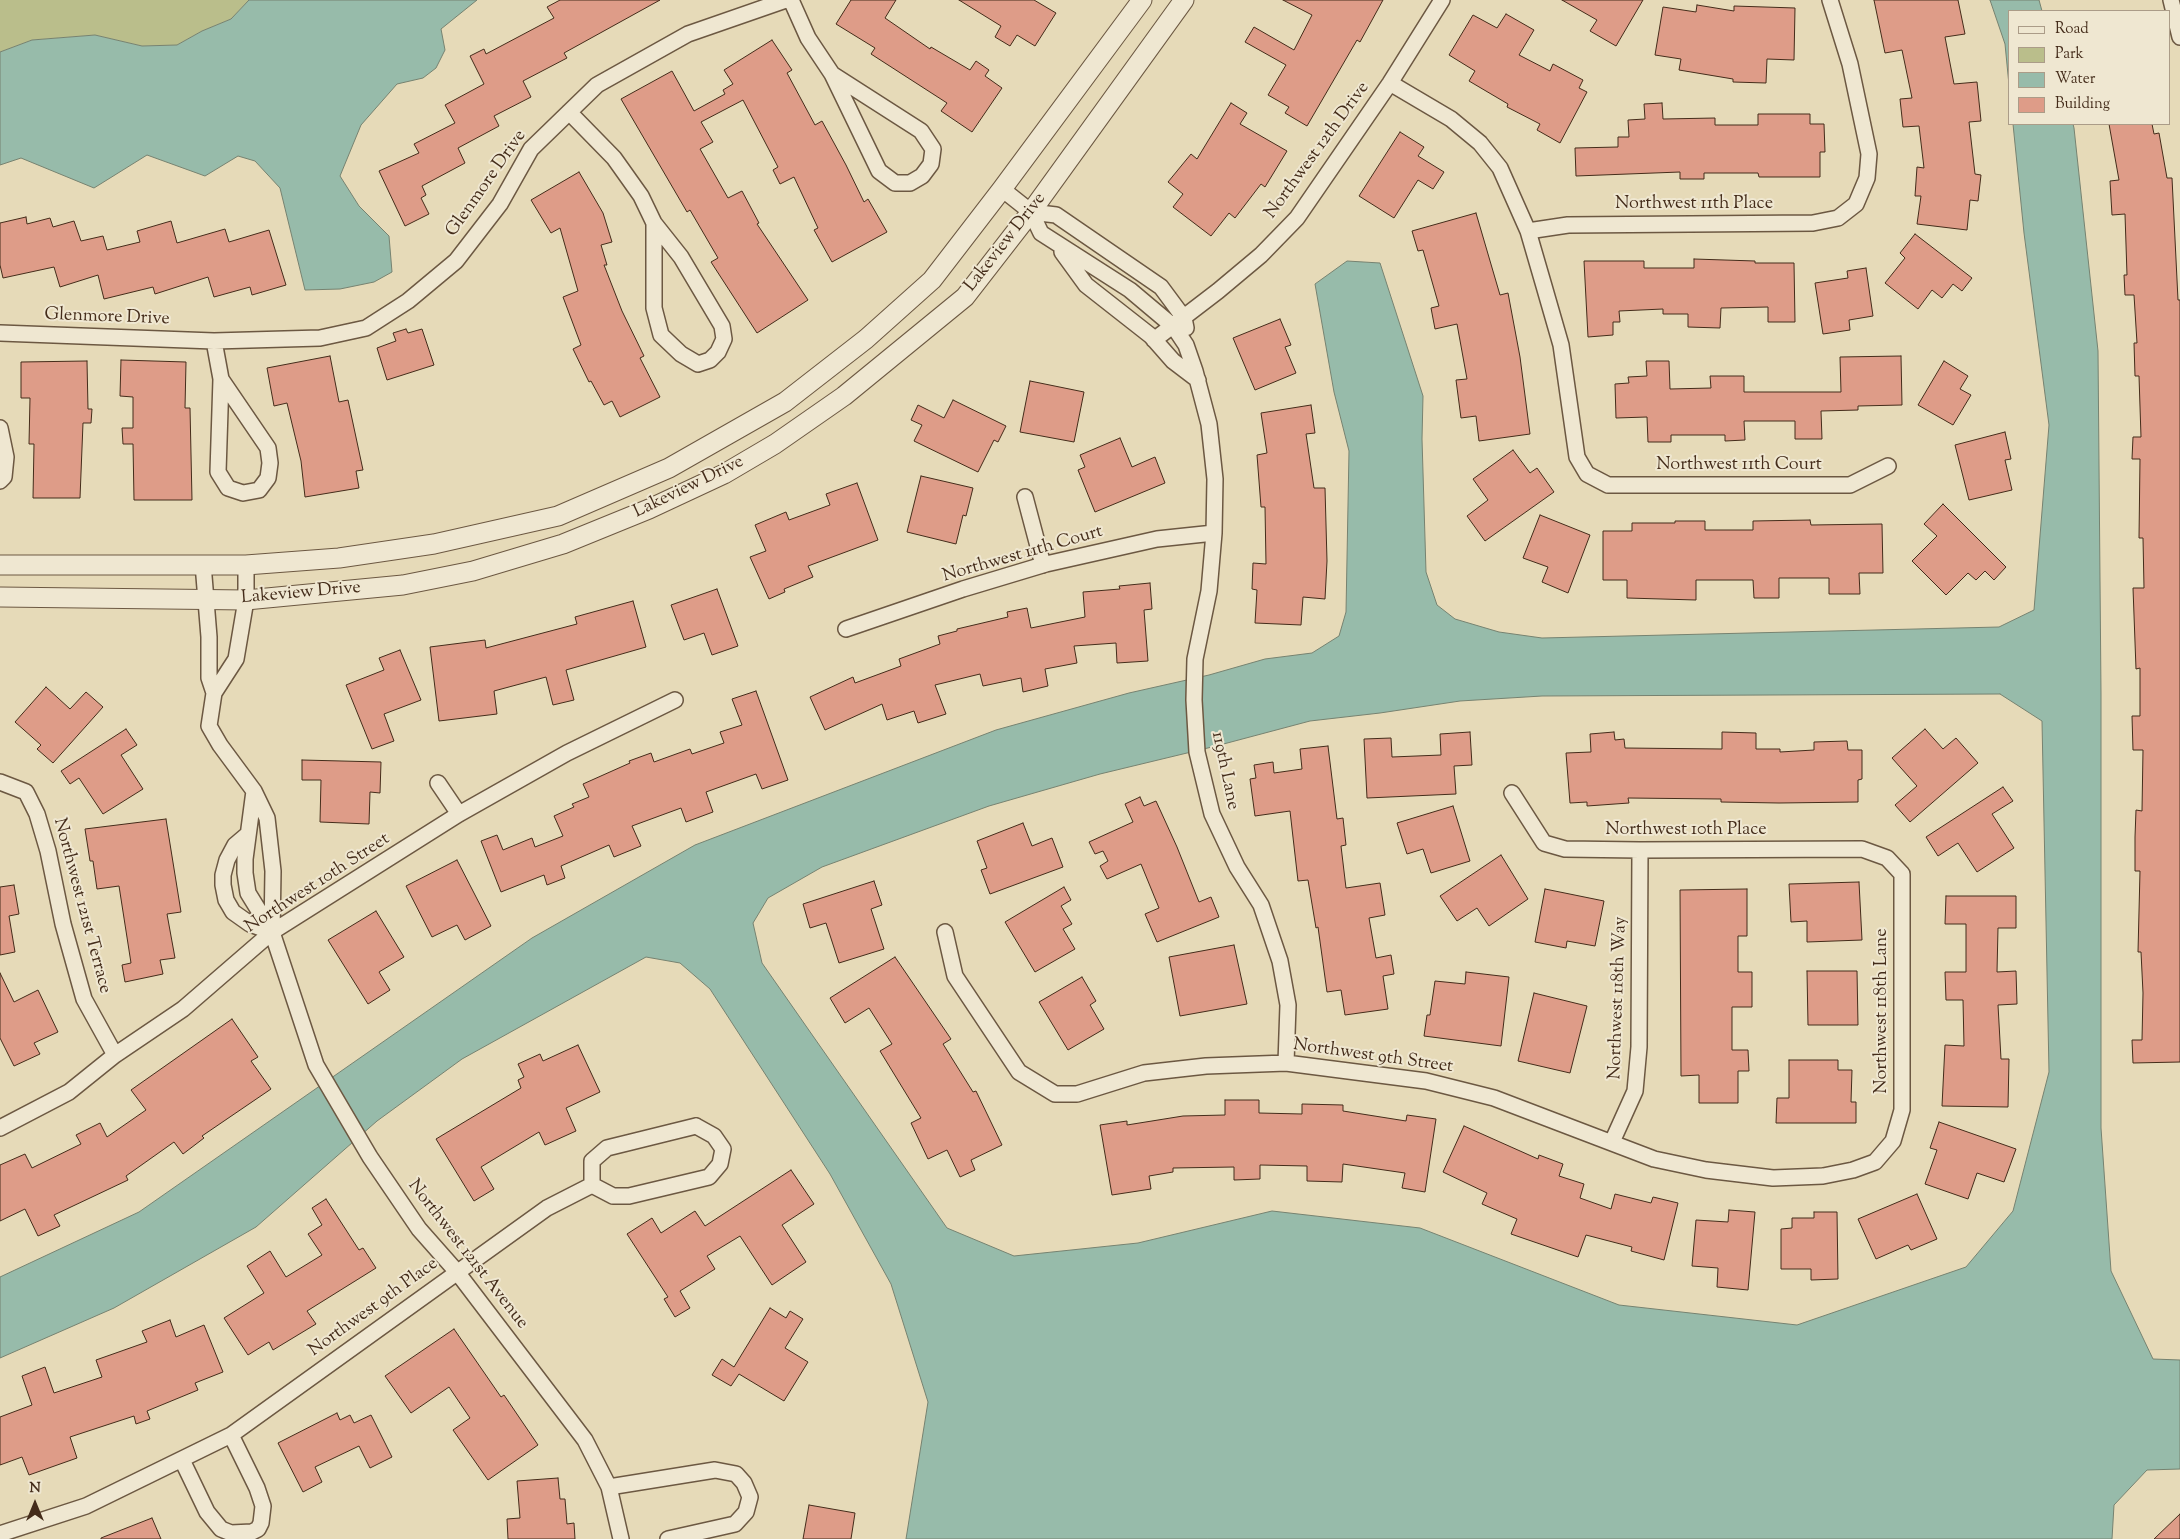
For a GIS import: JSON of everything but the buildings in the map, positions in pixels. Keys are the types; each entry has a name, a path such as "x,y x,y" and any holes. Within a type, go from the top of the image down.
{"street":[{"name":"Glenmore Drive","path":"0,333 214,341 320,338 366,328 408,301 456,261 500,204 531,149 598,86 688,34 786,0"},
{"path":"791,0 808,38 832,74 879,171 896,183 910,183 922,176 931,164 932,149 921,132 832,74"},
{"name":"Lakeview Drive","path":"0,565 246,565 339,558 434,544 558,516 669,468 785,402 866,339 932,280 1142,0"},
{"name":"Lakeview Drive","path":"0,597 246,600 403,586 473,571 564,544 650,509 724,474 775,444 844,396 965,297 1031,212 1184,0"},
{"name":"Northwest 12th Drive","path":"1154,340 1179,323 1261,255 1297,218 1390,83 1442,0"},
{"name":"Northwest 11th Place","path":"1528,231 1568,225 1813,223 1838,218 1856,204 1867,178 1869,154 1850,64 1830,0"},
{"path":"2171,0 2180,37"},
{"path":"1390,83 1451,119 1480,142 1500,168 1528,231"},
{"path":"569,112 614,158 641,196 654,223 681,257 722,326 724,339 718,352 710,360 698,364 681,354 661,335 654,308 654,223"},
{"path":"1002,189 1031,212 1041,233 1179,323"},
{"path":"1031,212 1056,216 1161,287 1179,323"},
{"name":"Northwest 11th Court","path":"1528,231 1561,344 1577,457 1587,474 1608,485 1850,485 1888,466"},
{"path":"1056,244 1086,285 1154,340 1173,361 1196,376"},
{"name":"119th Lane","path":"1179,323 1209,424 1215,479 1214,533 1209,591 1195,659 1194,700 1197,752 1212,814 1237,867 1261,905 1280,961 1288,1005 1286,1063"},
{"path":"214,341 221,379 218,472 228,488 243,493 259,490 268,478 270,463 268,448 221,379"},
{"path":"0,428 6,457 4,477 0,482"},
{"path":"1025,497 1042,565"},
{"name":"Northwest 11th Court","path":"846,629 1042,565 1157,539 1214,533"},
{"name":"Northwest 121st Avenue","path":"203,564 209,637 209,678 214,693"},
{"name":"Northwest 121st Avenue","path":"246,565 246,600 236,659 214,693 209,726 220,745 254,791 267,818 273,870 272,932"},
{"name":"Northwest 10th Street","path":"0,1128 69,1092 114,1055 183,1009 272,932 459,814 567,752 675,700"},
{"name":"Northwest 121st Terrace","path":"0,782 26,792 37,814 48,851 63,924 84,999 114,1055"},
{"path":"438,783 459,814"},
{"name":"Northwest 121st Avenue","path":"254,791 245,873 248,893 254,906 272,932 316,1065 370,1157 419,1229 457,1272 585,1440 609,1487 621,1539"},
{"name":"Northwest 10th Place","path":"1512,793 1544,843 1565,849 1862,849 1887,858"},
{"path":"248,834 234,845 227,860 223,874 224,893 233,912 250,924 272,932"},
{"name":"Northwest 118th Way","path":"1612,1142 1635,1091 1639,1046 1640,850"},
{"name":"Northwest 118th Lane","path":"1875,1162 1893,1141 1902,1110 1902,874 1887,858"},
{"name":"Northwest 9th Street","path":"945,932 956,976 1019,1072 1055,1094 1077,1094 1144,1073 1206,1066 1286,1063 1426,1080 1494,1098 1654,1159 1706,1170 1773,1178 1823,1176 1853,1170 1875,1162"},
{"path":"696,1126 714,1136 723,1149 720,1164 709,1177 629,1196 613,1196 592,1185 592,1161 607,1148 696,1126"},
{"name":"Northwest 9th Place","path":"0,1534 86,1506 231,1435 548,1208 592,1185"},
{"path":"182,1460 207,1512 221,1529 231,1533 252,1532 258,1529 261,1523 263,1506 258,1488 231,1435"},
{"path":"609,1487 715,1470 736,1474 744,1483 750,1497 746,1512 735,1524 668,1539"}],"green space":[{"path":"0,0 249,0 231,19 202,31 177,45 142,46 95,35 32,40 0,52"}],"water":[{"path":"249,0 477,0 441,29 445,50 436,68 423,78 397,84 361,125 340,176 359,206 389,236 392,272 374,282 340,289 305,290 280,188 255,161 238,156 205,176 147,155 94,188 21,158 0,165 0,52 32,40 95,35 142,46 177,45 202,31 231,19"},
{"path":"1990,0 2039,0 2042,10 2008,10 2008,75 2005,44"},
{"path":"2013,125 2073,125 2074,128 2098,351 2101,694 2101,1128 2111,1271 2153,1359 2180,1360 2180,1469 2147,1470 2114,1505 2112,1539 906,1539 928,1402 891,1284 830,1174 710,989 680,963 646,957 462,1059 377,1121 256,1227 114,1308 0,1358 0,1277 139,1212 532,938 695,845 996,730 1129,693 1209,675 1265,659 1312,653 1339,636 1346,612 1349,451 1334,392 1315,284 1347,261 1380,263 1423,396 1422,439 1426,572 1437,605 1455,619 1499,632 1542,638 1999,627 2034,610 2049,425 2024,233","holes":["2000,694 2042,721 2049,1072 2013,1211 1966,1267 1797,1325 1619,1305 1420,1228 1272,1211 1138,1243 1014,1256 947,1228 762,963 753,923 768,898 822,867 989,806 1100,774 1310,721 1460,701 1542,696"]}]}
